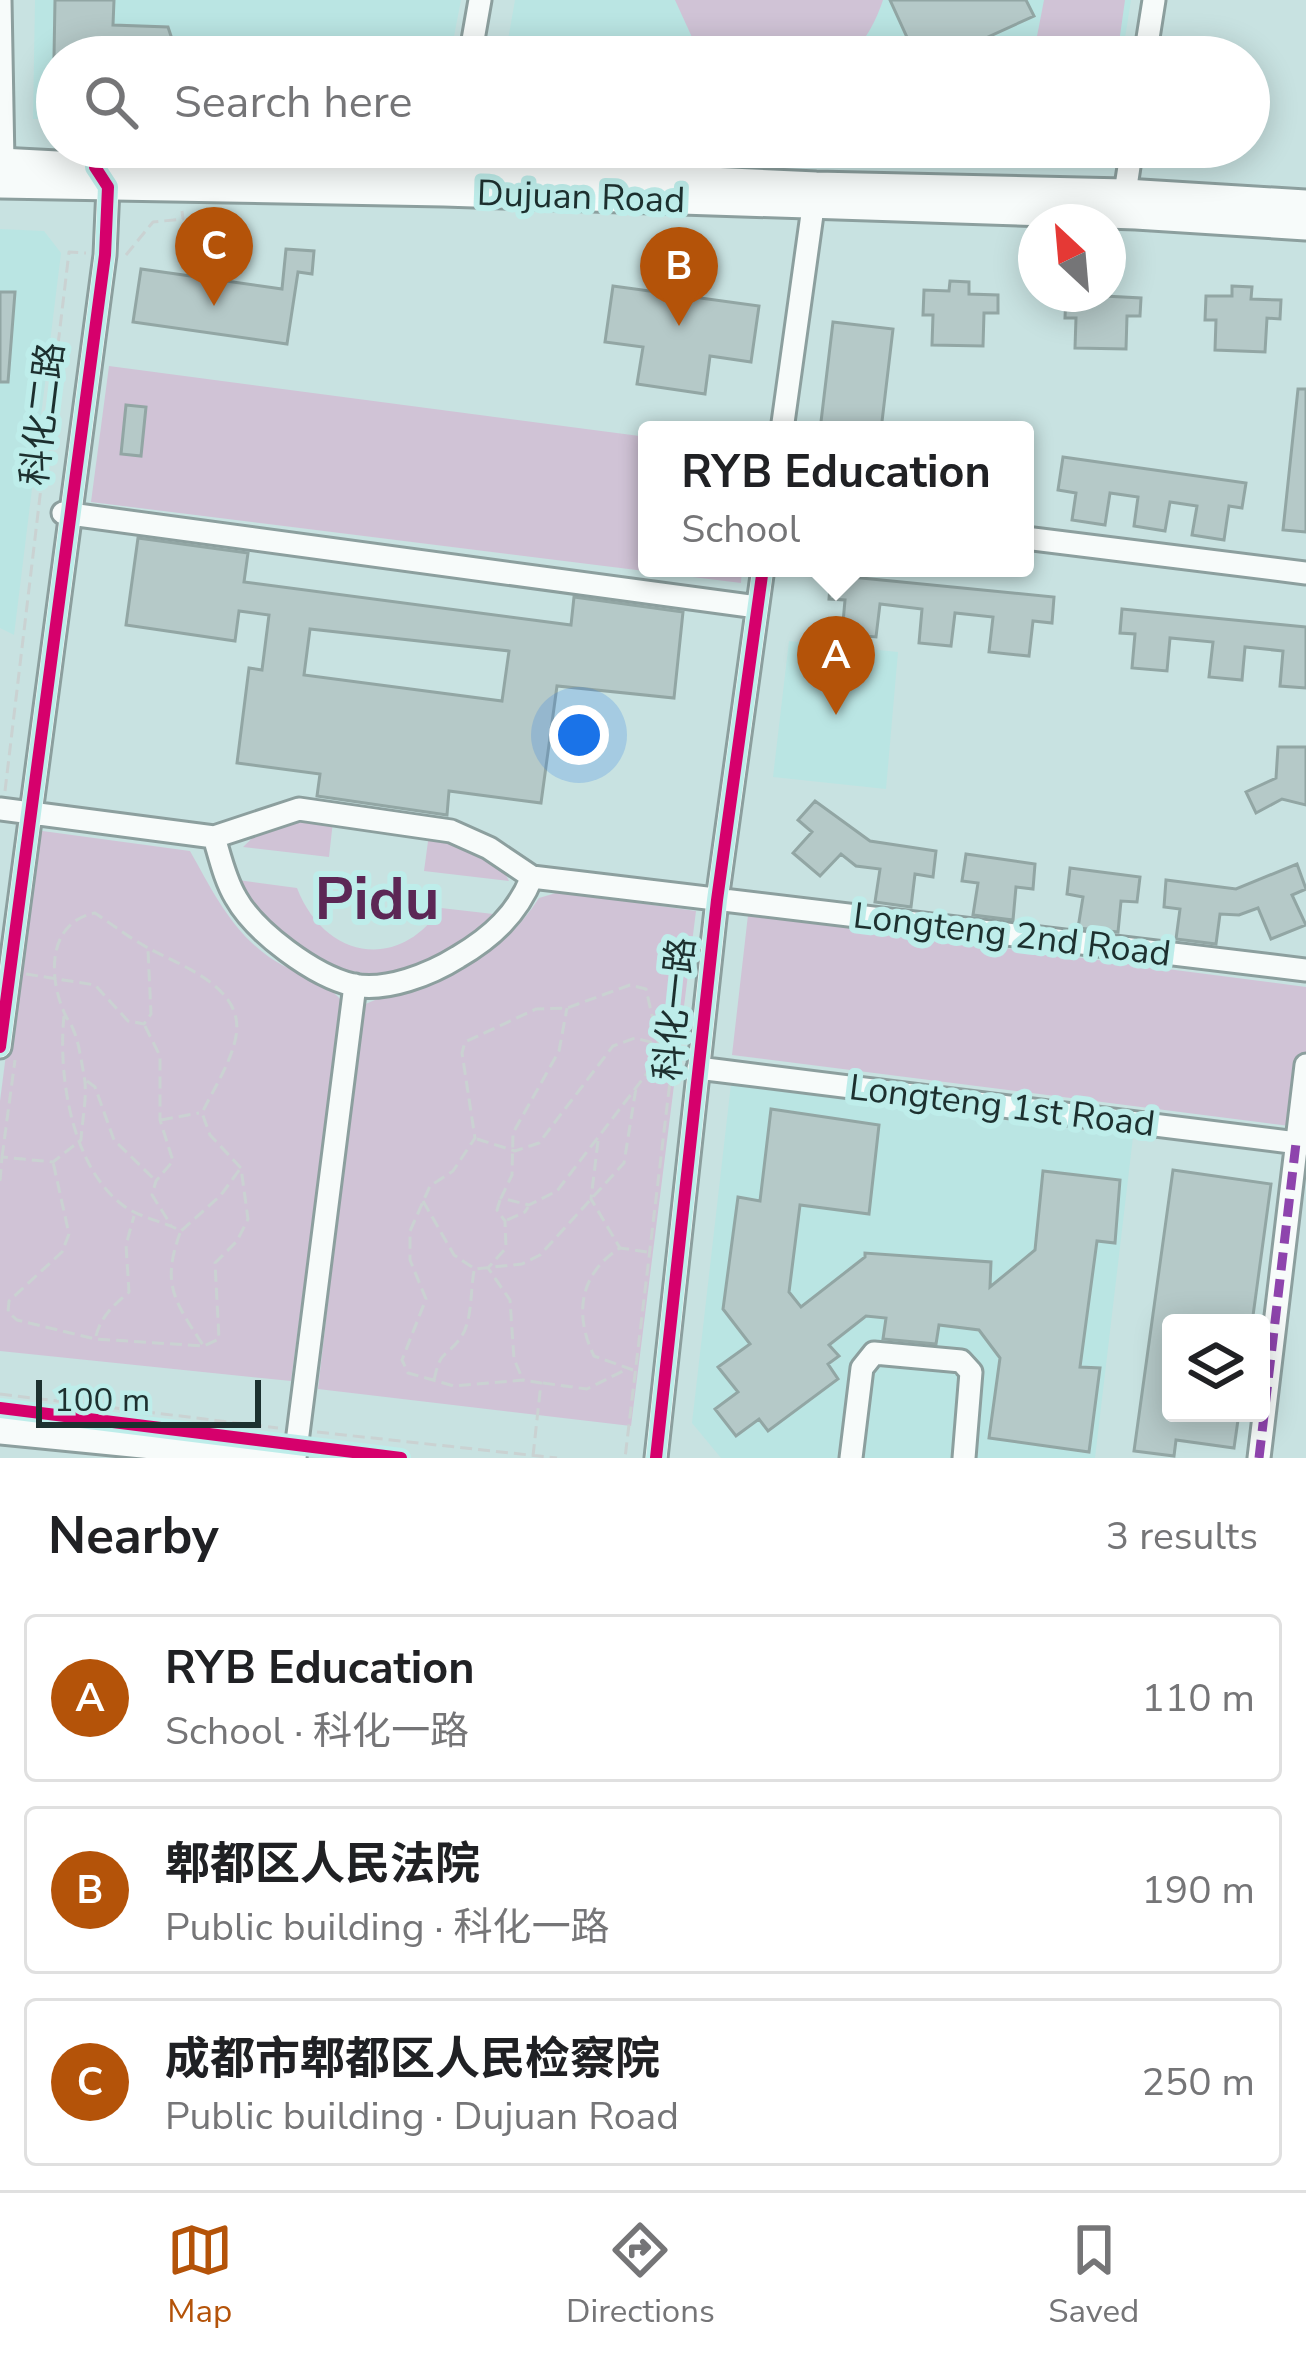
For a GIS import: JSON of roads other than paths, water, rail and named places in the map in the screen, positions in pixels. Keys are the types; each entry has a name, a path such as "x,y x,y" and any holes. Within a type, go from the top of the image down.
{"main road":[{"name":"Dujuan Road","path":"1,169 99,180 448,169 1306,226"},
{"name":"Dujuan Road","path":"814,196 1125,193 1306,204"},
{"path":"0,1430 293,1448"}],"street":[{"path":"0,0 1,169"},
{"path":"474,36 480,0"},
{"path":"1148,36 1154,0"},
{"path":"1125,193 1129,168"},
{"name":"科化二路","path":"0,952 17,811 67,513 99,180"},
{"path":"783,421 814,196"},
{"path":"67,513 757,607"},
{"path":"1034,539 1306,573"},
{"name":"科化一路","path":"656,1458 717,900 762,577"},
{"path":"0,1046 17,811 214,837 298,808 451,831 489,848 532,877 509,918 467,952 421,974 387,984 355,985 287,950 255,923 236,898 214,837"},
{"name":"Longteng 2nd Road","path":"532,877 1306,970"},
{"path":"293,1448 355,985"},
{"path":"1258,1458 1301,1143 1306,1065"},
{"name":"Longteng 1st Road","path":"698,1068 1301,1143"},
{"path":"851,1458 862,1368 874,1353 962,1360 971,1372 964,1458"}],"place":[{"name":"成都市郫都区人民检察院","path":"214,306"},
{"name":"郫都区人民法院","path":"679,326"},
{"name":"RYB Education","path":"836,715"}],"district":[{"name":"Pidu","path":"377,899"}]}
